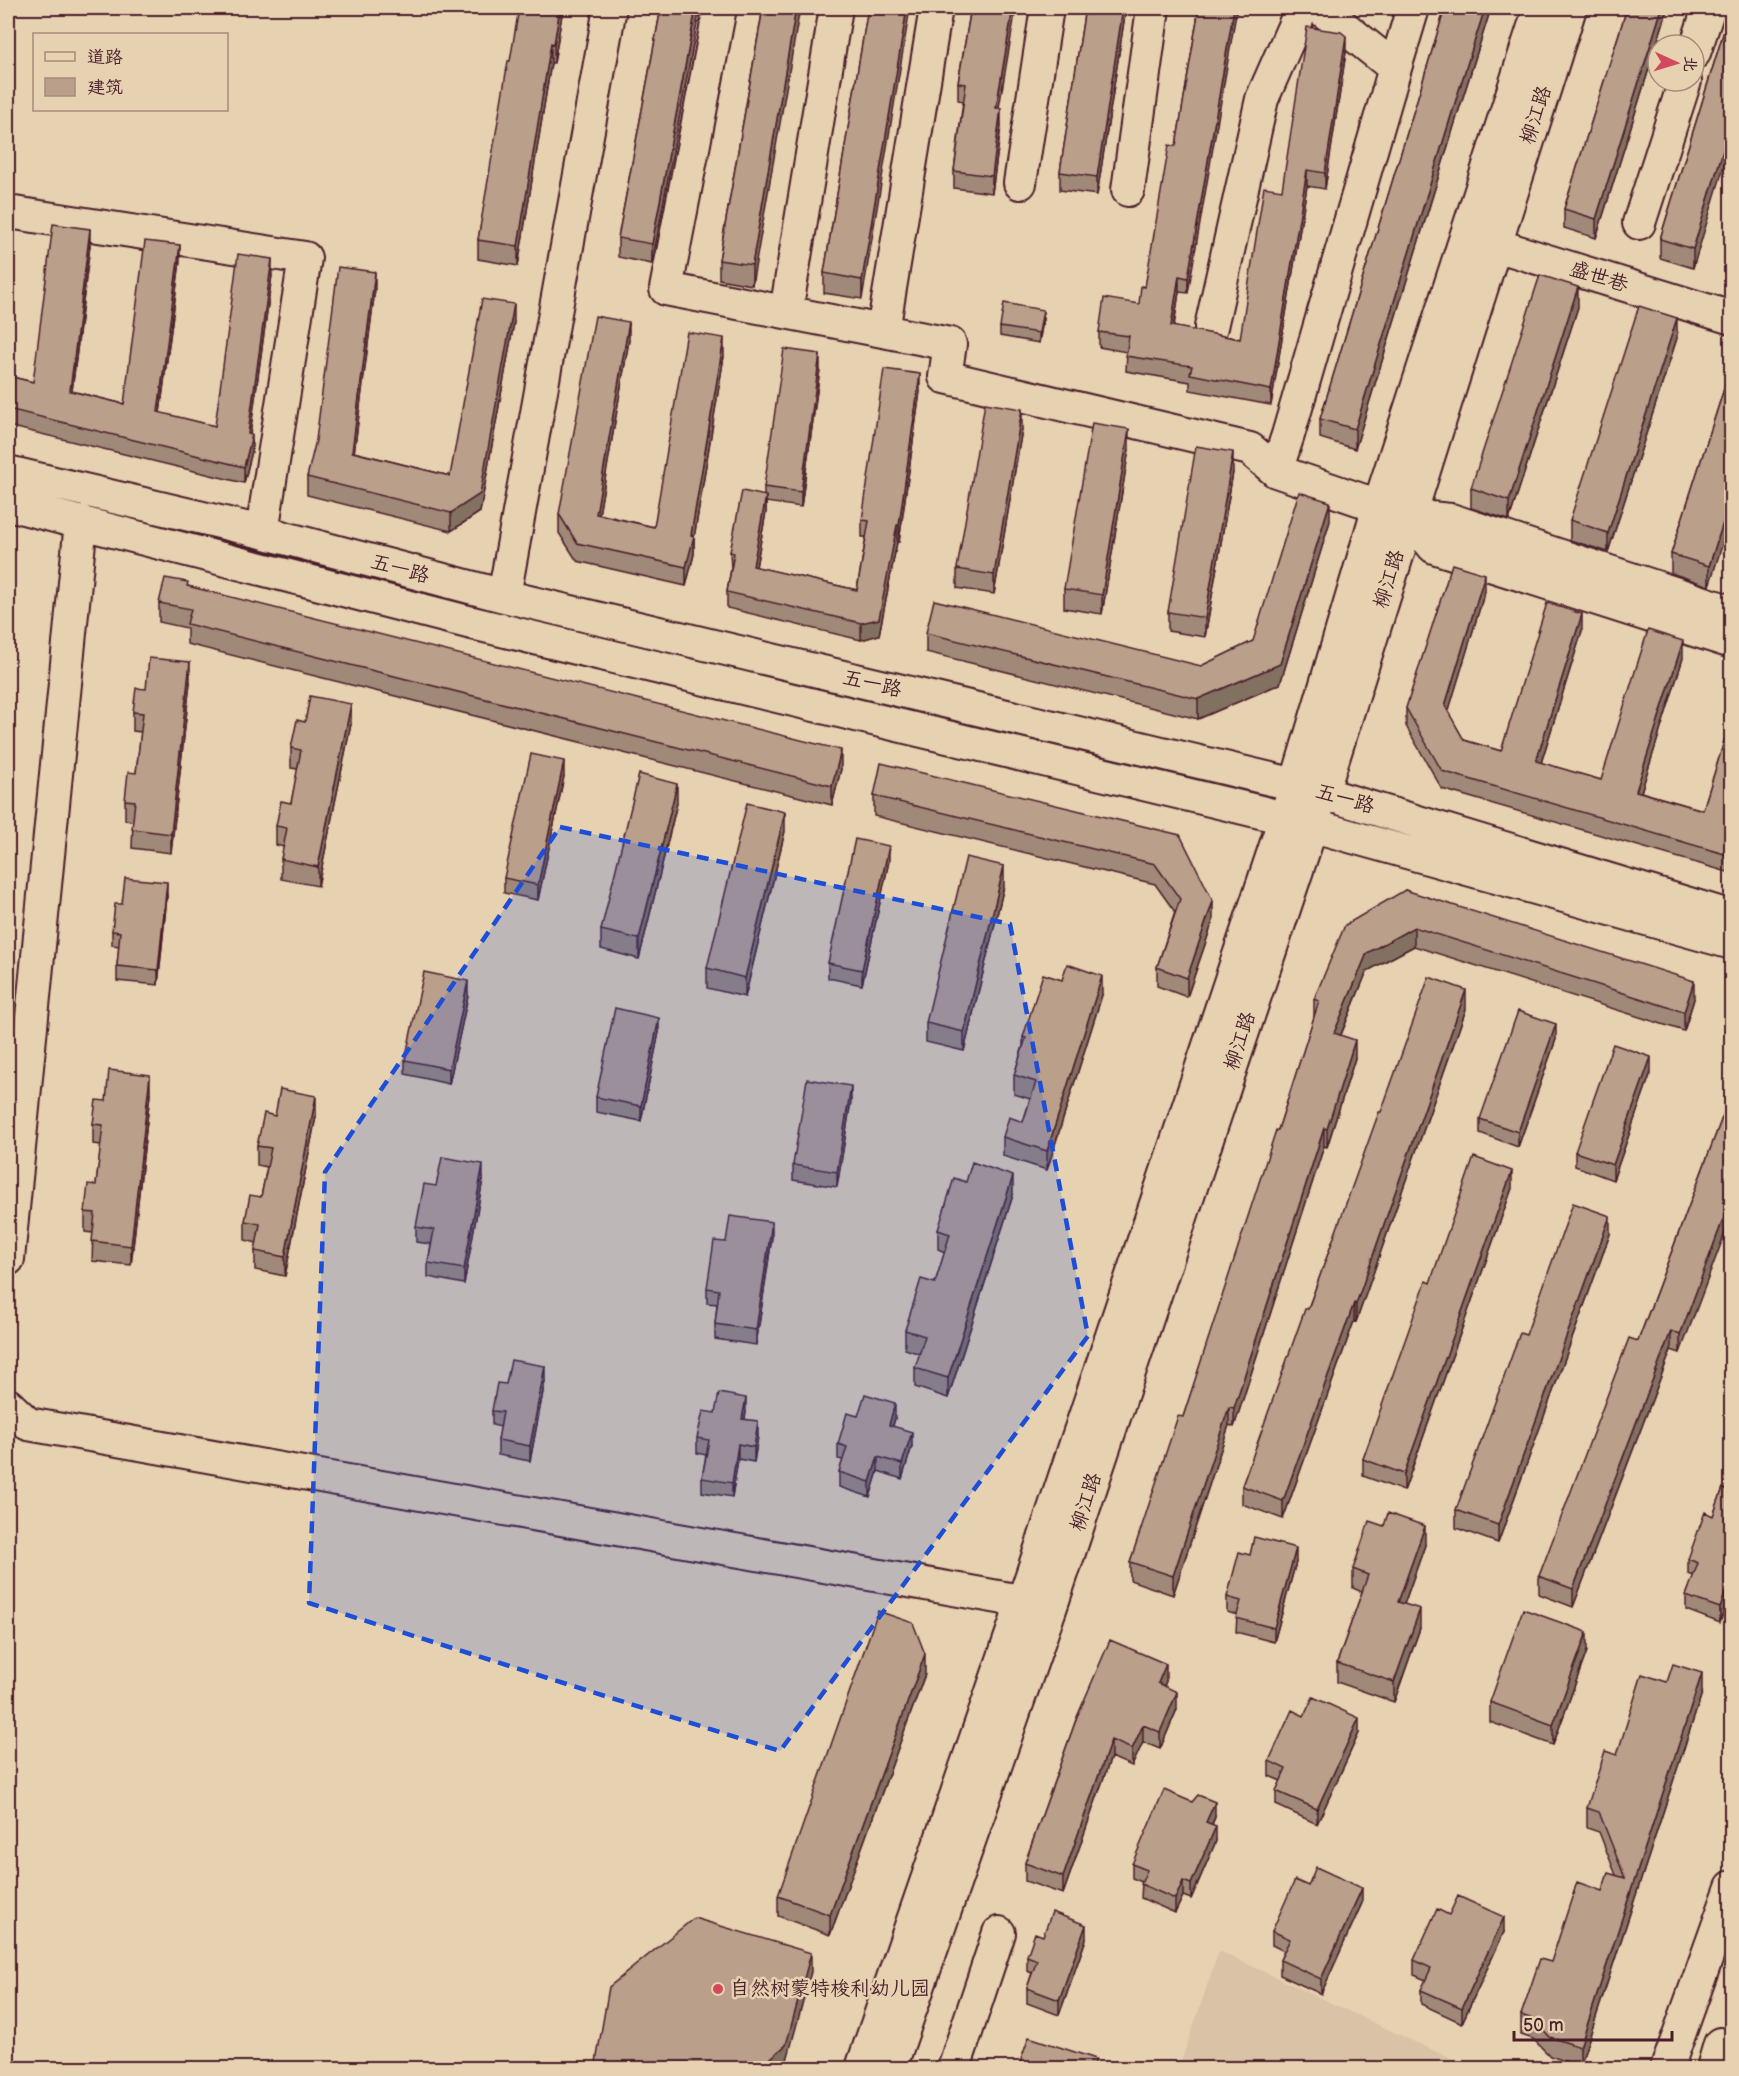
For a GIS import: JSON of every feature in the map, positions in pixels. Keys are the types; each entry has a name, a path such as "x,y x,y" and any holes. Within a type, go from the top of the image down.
{"street":[{"path":"468,622 490,592 610,8"},
{"path":"720,8 666,289 950,344 945,377 1250,449 1276,471 1408,516 1451,520 1731,612"},
{"path":"786,312 836,8"},
{"path":"884,331 936,8"},
{"path":"1020,183 1047,8"},
{"path":"1128,190 1152,8"},
{"path":"1211,327 1262,99 1302,8"},
{"path":"1320,8 1395,68"},
{"path":"1276,471 1413,8"},
{"name":"柳江路","path":"890,2068 1037,1604 1299,821 1408,516 1540,8"},
{"name":"柳江路","path":"1310,789 1379,506 1570,8"},
{"path":"1701,33 1709,8"},
{"path":"1640,223 1681,93"},
{"path":"8,212 305,258 262,532"},
{"name":"盛世巷","path":"1480,240 1731,318"},
{"name":"五一路","path":"8,472 262,532 490,592 1310,789 1731,917"},
{"name":"五一路","path":"8,504 468,622 1299,821 1731,943"},
{"path":"1408,516 1434,548 1731,642"},
{"path":"8,1258 81,522"},
{"path":"8,1406 28,1424 1037,1604"},
{"name":"柳江路","path":"862,2068 1037,1604"},
{"path":"1667,2068 1731,1887"},
{"path":"954,2068 999,1933"}],"highlighted area":[{"path":"560,827 1010,924 1088,1336 780,1751 309,1603 325,1172"}],"shaded area":[{"path":"1219,1951 1471,2068 1179,2068"}],"building":[{"path":"519,8 560,8 554,44 551,43 518,246 478,240"},
{"path":"661,8 696,8 652,244 618,238"},
{"path":"763,8 796,8 752,265 719,260"},
{"path":"868,8 907,8 862,280 824,273"},
{"path":"971,8 1013,8 996,108 1001,108 992,176 954,171 966,84 958,83"},
{"path":"1085,8 1123,8 1097,177 1060,172"},
{"path":"1199,8 1234,8 1188,278 1179,276 1171,326 1240,339 1264,187 1282,190 1307,27 1341,32 1346,36 1325,173 1307,170 1271,390 1190,374 1192,366 1126,356 1129,336 1099,332 1104,298 1139,304 1141,286 1145,287 1169,145 1176,146"},
{"path":"1445,8 1485,8 1355,429 1320,419"},
{"path":"1627,8 1662,8 1654,33 1646,33 1646,59 1596,219 1564,209"},
{"path":"1731,8 1731,124 1693,249 1660,239"},
{"path":"53,224 90,229 70,391 124,404 145,241 180,245 158,412 215,426 238,254 272,259 248,434 252,435 244,467 8,409 8,376 33,382"},
{"path":"338,267 375,272 352,452 450,476 482,299 514,304 480,494 451,513 307,477 316,440"},
{"path":"1540,275 1578,287 1509,501 1471,488"},
{"path":"1004,303 1043,310 1039,333 1000,327"},
{"path":"1639,306 1677,318 1608,533 1570,520"},
{"path":"595,316 629,322 596,514 654,527 687,332 724,338 691,535 694,536 686,567 577,543 559,514"},
{"path":"784,349 820,354 801,492 764,487"},
{"path":"1731,367 1731,498 1709,566 1671,554"},
{"path":"884,369 920,374 899,525 897,525 879,619 861,623 727,592 734,553 730,552 742,491 766,496 753,566 857,590 869,521 862,520"},
{"path":"985,403 1022,409 994,575 957,569"},
{"path":"1092,423 1129,429 1102,595 1064,589"},
{"path":"1196,446 1233,452 1205,618 1168,612"},
{"path":"1299,492 1330,502 1280,664 1198,699 926,633 934,600 1201,666 1253,641"},
{"path":"1452,564 1485,574 1445,706 1464,740 1501,751 1547,603 1582,614 1536,761 1601,780 1648,630 1683,641 1636,791 1703,810 1731,719 1731,856 1442,771 1406,708"},
{"path":"165,578 188,582 187,586 841,750 832,786 187,624 191,609 159,603"},
{"path":"149,658 190,662 171,834 132,829 135,801 125,800 128,772 136,773 143,713 133,712 136,688 146,689"},
{"path":"310,696 351,704 318,867 281,859 287,828 276,826 281,801 291,803 301,750 291,748 297,720 305,722"},
{"path":"531,754 564,761 538,885 504,878"},
{"path":"881,763 1180,835 1213,901 1187,978 1157,967 1180,899 1155,864 874,796"},
{"path":"639,774 677,784 639,939 601,930"},
{"path":"747,803 785,812 745,978 707,968"},
{"path":"855,839 889,846 862,970 828,963"},
{"path":"966,857 1004,866 964,1032 926,1023"},
{"path":"125,878 167,882 158,970 117,966 120,932 112,931 115,904 122,904"},
{"path":"1405,890 1694,981 1684,1012 1414,927 1367,953 1334,1033 1355,1040 1327,1129 1324,1128 1234,1408 1229,1407 1173,1576 1130,1562 1178,1416 1183,1417 1276,1130 1278,1130 1319,1001 1314,999 1345,925"},
{"path":"1067,964 1102,976 1047,1151 1003,1137 1009,1117 1023,1122 1036,1082 1014,1075 1026,1038 1023,1037 1043,974 1062,980"},
{"path":"424,972 468,981 449,1069 405,1060"},
{"path":"1429,977 1466,990 1356,1304 1354,1303 1283,1501 1242,1486 1305,1309 1308,1309"},
{"path":"615,1008 659,1018 641,1106 596,1097"},
{"path":"1518,1011 1556,1024 1518,1132 1480,1119"},
{"path":"1613,1044 1651,1057 1613,1165 1575,1152"},
{"path":"109,1070 150,1075 131,1246 92,1241 95,1213 85,1212 88,1184 96,1185 103,1125 93,1124 96,1100 106,1101"},
{"path":"807,1079 851,1086 837,1172 793,1165"},
{"path":"280,1089 316,1096 285,1257 255,1251 260,1224 245,1221 250,1195 261,1197 271,1148 257,1146 264,1113 275,1116"},
{"path":"1731,1094 1731,1198 1680,1335 1671,1331 1573,1589 1539,1576 1629,1338 1638,1341"},
{"path":"442,1157 483,1164 464,1269 428,1263 434,1230 416,1227 424,1184 436,1186"},
{"path":"1474,1157 1512,1171 1404,1474 1363,1459 1426,1281 1430,1283"},
{"path":"972,1162 1013,1176 948,1378 915,1368 925,1336 905,1330 921,1279 935,1283 950,1234 938,1230 954,1178 966,1182"},
{"path":"1573,1203 1610,1216 1498,1525 1456,1510 1520,1333 1526,1335"},
{"path":"730,1216 772,1222 756,1330 715,1324 719,1290 707,1288 714,1241 726,1242"},
{"path":"511,1360 545,1366 530,1446 498,1440 503,1412 492,1411 497,1383 506,1384"},
{"path":"719,1393 746,1398 742,1419 758,1421 754,1447 738,1444 732,1483 702,1478 709,1440 697,1438 703,1411 715,1413"},
{"path":"865,1394 895,1403 889,1425 912,1432 902,1464 878,1457 870,1482 839,1472 847,1447 838,1444 847,1413 858,1416"},
{"path":"1723,1488 1731,1491 1731,1577 1720,1608 1686,1596 1698,1563 1688,1559 1705,1512 1713,1516"},
{"path":"1388,1513 1425,1526 1398,1602 1420,1609 1394,1682 1337,1663 1368,1575 1353,1569 1369,1521 1384,1526"},
{"path":"1254,1537 1296,1548 1274,1628 1236,1618 1241,1601 1227,1597 1239,1552 1250,1555"},
{"path":"1523,1609 1587,1632 1553,1725 1490,1702"},
{"path":"878,1611 913,1623 925,1654 830,1915 778,1896"},
{"path":"1110,1640 1166,1664 1158,1683 1177,1692 1160,1732 1143,1725 1132,1749 1111,1740 1063,1877 1025,1863 1077,1717"},
{"path":"1673,1664 1702,1673 1580,2047 1550,2037 1533,2019 1521,2015 1540,1959 1551,1962 1577,1882 1602,1891 1608,1873 1625,1878 1599,1812 1587,1808 1605,1751 1617,1755 1642,1674 1667,1682"},
{"path":"1313,1697 1359,1718 1317,1809 1276,1791 1286,1769 1269,1761 1292,1710 1304,1716"},
{"path":"1164,1790 1192,1802 1198,1795 1215,1802 1206,1822 1216,1826 1191,1884 1183,1881 1175,1899 1141,1884 1147,1870 1132,1864"},
{"path":"1316,1867 1362,1888 1321,1979 1280,1960 1290,1939 1272,1931 1295,1880 1308,1886"},
{"path":"1458,1896 1504,1917 1462,2008 1421,1990 1431,1968 1414,1960 1437,1909 1449,1915"},
{"path":"1052,1912 1086,1925 1059,2000 1027,1988 1037,1960 1027,1956 1035,1933 1043,1936"},
{"name":"自然树蒙特梭利幼儿园","path":"694,1918 811,1953 786,2045 759,2068 595,2068 609,1987"},
{"path":"1029,2037 1096,2059 1093,2068 1018,2068"}],"place":[{"name":"自然树蒙特梭利幼儿园","path":"718,1989"}]}
